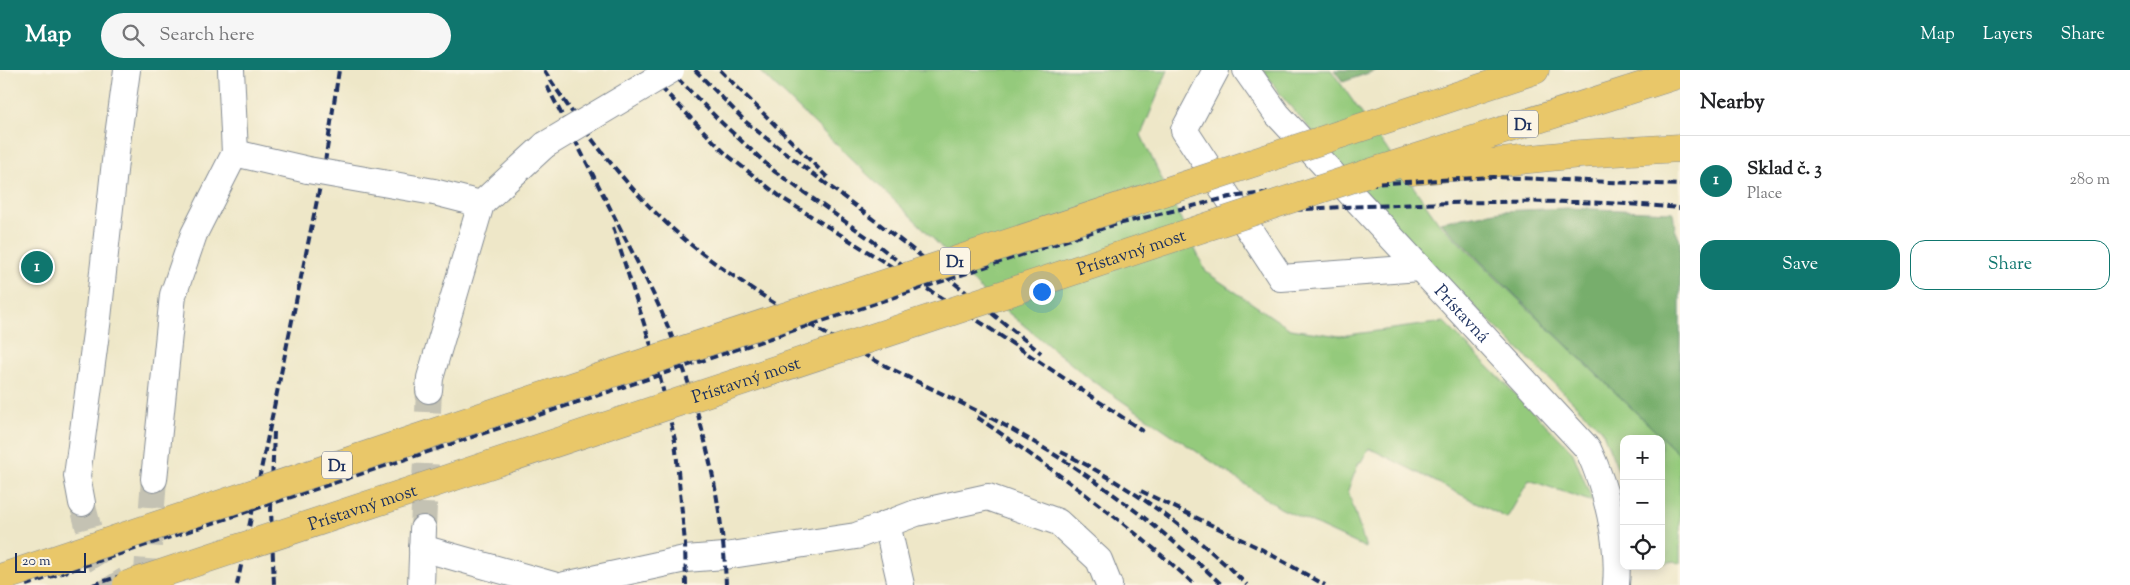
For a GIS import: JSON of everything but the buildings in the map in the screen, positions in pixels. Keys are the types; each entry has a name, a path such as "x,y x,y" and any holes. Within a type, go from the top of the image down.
{"highway":[{"name":"D1","path":"0,578 570,387 1535,70"},
{"name":"D1","path":"1366,174 1680,74"},
{"path":"1366,174 1580,154 1680,148"},
{"name":"Prístavný most","path":"126,585 1366,174"}],"street":[{"path":"82,502 77,476 98,318 127,70"},
{"path":"154,479 173,295 194,234 235,153 231,70"},
{"path":"429,390 430,378 481,204 545,145 671,70"},
{"path":"1216,70 1184,130 1281,278 1420,268"},
{"name":"Prístavná","path":"1246,70 1277,114 1588,449 1601,476 1608,503 1617,559 1616,585"},
{"path":"235,153 308,170 434,192 481,204"},
{"path":"565,585 686,559 725,556 856,536 916,513 988,497 1058,522 1098,560 1109,585"},
{"path":"887,524 901,585"},
{"path":"421,585 422,539 553,585"}],"green space":[{"path":"759,70 1168,70 1141,135 1206,272 1290,329 1340,336 1444,322 1572,451 1593,502 1529,480 1507,518 1369,448 1361,462 1359,462 1348,490 1366,548 1280,508 1091,380 984,293 924,229"},
{"path":"1263,70 1331,70 1439,223 1659,435 1620,435 1620,475 1602,430 1408,242 1284,99"},
{"path":"1334,70 1377,70 1343,82"},
{"path":"1569,208 1673,212 1675,229 1680,241 1680,455 1665,440 1665,435 1659,435 1440,222 1501,211"},
{"path":"1665,441 1680,455 1680,564 1674,561 1665,563"}],"tunnel":[{"path":"423,529 429,390"},
{"path":"146,585 154,479"},
{"path":"82,503 96,556 114,585"}],"railway":[{"path":"237,585 325,162 339,70"},
{"path":"544,70 576,118 612,165 652,209 695,248 755,291 819,330 883,365 985,415 1077,469 1152,524 1222,585"},
{"path":"644,70 726,154 782,198 983,324 1143,431"},
{"path":"669,70 774,171 874,242 914,274"},
{"path":"695,70 746,122 916,252 1041,353"},
{"path":"720,70 830,180"},
{"path":"547,86 651,289 680,357 700,421 715,486 724,552 726,585"},
{"path":"26,585 1110,226 1230,197 1317,187 1494,177 1680,185"},
{"path":"93,585 1020,277 1181,230 1255,215 1336,207 1574,202 1680,208"},
{"path":"613,227 656,361 675,440 685,543 686,585"},
{"path":"977,417 1061,476 1116,518 1195,585"},
{"path":"274,432 271,509 274,585"},
{"path":"1061,452 1136,494 1204,546 1247,585"},
{"path":"1141,491 1261,549 1325,585"}],"place":[{"name":"Sklad č. 3","path":"37,267"}]}
